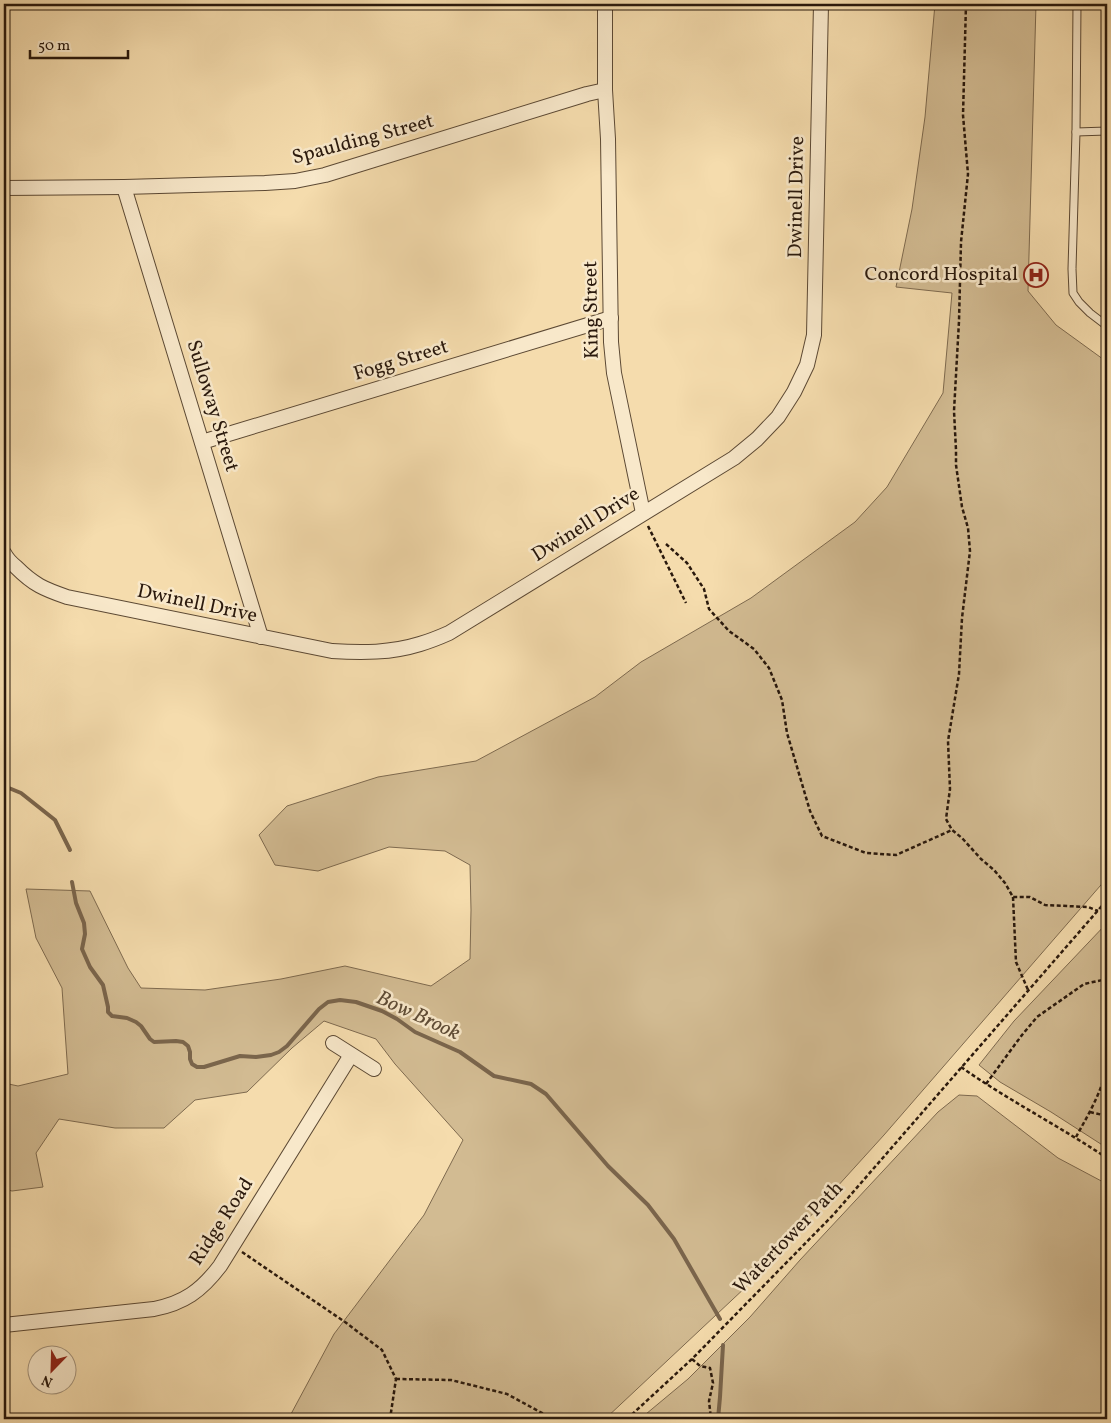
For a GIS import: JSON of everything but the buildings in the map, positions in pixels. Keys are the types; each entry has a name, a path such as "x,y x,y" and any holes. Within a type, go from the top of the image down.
{"street":[{"name":"King Street","path":"605,4 605,90 608,140 611,342 614,373 642,513"},
{"name":"Dwinell Drive","path":"4,552 6,558 39,587 66,597 332,651 362,653 392,651 421,644 450,633 734,458 757,439 778,417 794,392 807,365 814,335 821,4"},
{"name":"Spaulding Street","path":"4,188 124,187 295,181 325,175 605,90"},
{"name":"Sulloway Street","path":"124,187 261,638"},
{"name":"Fogg Street","path":"202,442 611,318"},
{"path":"333,1043 374,1069"},
{"name":"Ridge Road","path":"4,1325 154,1309 177,1303 197,1292 220,1266 351,1055"}],"lane":[{"path":"1077,4 1073,293 1090,313 1107,326"},
{"path":"1076,132 1107,132"}],"path":[{"path":"966,4 963,115 968,174 961,242 954,411 956,465 962,507 968,528 970,551 962,618 959,674 948,741 950,789 946,819 952,830 994,870 1005,883 1013,897 1016,962 1028,991"},
{"path":"642,513 686,603"},
{"path":"666,544 687,563 704,589 709,609 729,631 754,649 770,668 782,700 787,733 810,811 822,836 866,853 896,855 952,830"},
{"path":"1013,897 1030,897 1045,905 1088,907 1098,910"},
{"name":"Watertower Path","path":"627,1419 692,1359 834,1214 1107,900"},
{"path":"986,1084 1037,1017 1084,984 1107,978"},
{"path":"961,1066 986,1084 1076,1137 1107,1158"},
{"path":"1076,1137 1102,1086 1107,1066"},
{"path":"1090,1112 1107,1116"},
{"path":"232,1245 345,1322 382,1350 396,1379 390,1419"},
{"path":"692,1359 700,1366 710,1368 713,1383 709,1401 711,1419"},
{"path":"396,1379 451,1380 507,1394 553,1419"}],"shaded area":[{"path":"935,4 1036,4 1028,291 1056,325 1107,362 1107,878 884,1135 748,1285 605,1419 280,1419 291,1414 334,1334 424,1215 463,1140 395,1064 376,1039 324,1021 292,1048 247,1092 195,1100 164,1128 115,1128 59,1119 36,1153 43,1187 12,1191 4,1189 4,1083 18,1086 68,1074 62,988 36,938 26,889 90,891 128,968 141,988 205,990 281,979 345,966 431,986 470,959 470,865 445,851 389,847 318,871 275,865 259,835 287,806 378,777 476,761 595,697 641,662 751,598 855,522 887,487 943,393 952,293 896,287 912,209 925,117"},
{"path":"1107,923 1107,1148 1000,1082 979,1065 1014,1021"},
{"path":"959,1095 977,1096 1058,1158 1107,1184 1107,1419 640,1419 688,1379 750,1317 800,1260 938,1112"}],"waterway":[{"name":"Bow Brook","path":"4,786 21,793 55,820 70,850"},
{"name":"Bow Brook","path":"72,882 76,903 84,923 85,934 82,949 90,967 103,985 108,1012 112,1016 127,1018 136,1022 154,1042 183,1042 188,1046 192,1064 197,1067 204,1067 240,1056 256,1057 279,1052 287,1046 319,1009 328,1002 340,1000 356,1002 382,1011 415,1032 460,1052 494,1076 531,1084 546,1094 608,1166 648,1205 674,1239 720,1319"},
{"name":"Bow Brook","path":"718,1419 723,1345"}],"place":[{"name":"Concord Hospital","path":"1036,275"}]}
